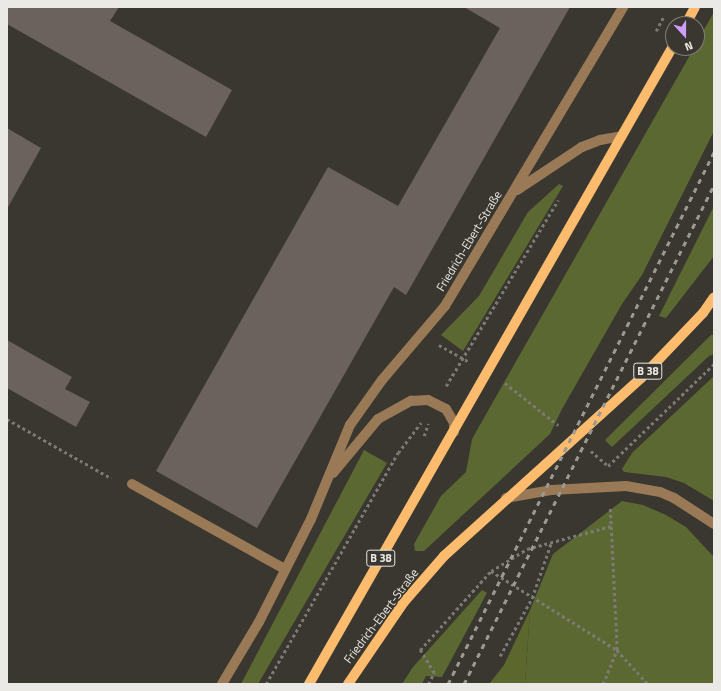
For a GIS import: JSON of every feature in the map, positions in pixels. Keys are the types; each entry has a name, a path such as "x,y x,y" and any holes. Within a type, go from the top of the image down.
{"main road":[{"path":"690,16 695,7"},
{"name":"Friedrich-Ebert-Straße","path":"309,684 488,373 667,56"},
{"name":"Friedrich-Ebert-Straße","path":"348,684 404,602 444,556 506,498 642,378 703,313 714,297"}],"street":[{"name":"Friedrich-Ebert-Straße","path":"222,684 259,622 328,480 350,425 382,380 445,306 623,7"},
{"path":"512,194 582,147 600,140 622,136"},
{"name":"Friedrich-Ebert-Straße","path":"328,480 378,418 411,401 436,403"},
{"path":"436,403 451,416 454,432"},
{"path":"132,484 285,569"},
{"path":"506,498 552,490 626,486 660,492 691,508 714,524"}],"path":[{"path":"266,684 398,453 436,403 463,358 509,386 607,465 617,650 603,684"},
{"path":"607,465 714,364"},
{"path":"7,419 113,479 132,484"},
{"path":"428,684 434,673 420,650 491,571 527,549 611,526"},
{"path":"500,656 532,598 551,542"},
{"path":"491,571 617,650 648,684"}],"green space":[{"path":"714,12 714,131 642,275 622,304 562,409 550,434 424,551 415,551 414,544 441,496 466,472 472,439 689,56 705,56 705,28"},
{"path":"559,184 563,186 463,351 441,335 479,296 528,212"},
{"path":"714,206 714,256 666,318 659,316"},
{"path":"711,335 714,335 714,354 709,356 612,447 605,440"},
{"path":"714,376 714,501 684,483 666,477 624,472 622,469 632,453"},
{"path":"364,450 387,463 258,684 241,684"},
{"path":"622,501 643,505 666,515 686,527 714,557 714,684 525,684 530,610 553,554"},
{"path":"482,590 487,593 442,677 426,676 422,684 402,684 413,667"},
{"path":"530,610 525,684 489,684 504,665"}],"building":[{"path":"7,7 119,7 110,21 232,90 206,137 7,24"},
{"path":"464,7 570,7 406,295 394,287 257,528 156,471 328,167 398,206 500,28"},
{"path":"7,128 41,148 7,209"},
{"path":"7,340 72,377 65,389 90,402 76,427 7,388"}],"railway":[{"path":"448,684 714,152"},
{"path":"464,684 714,185"}]}
